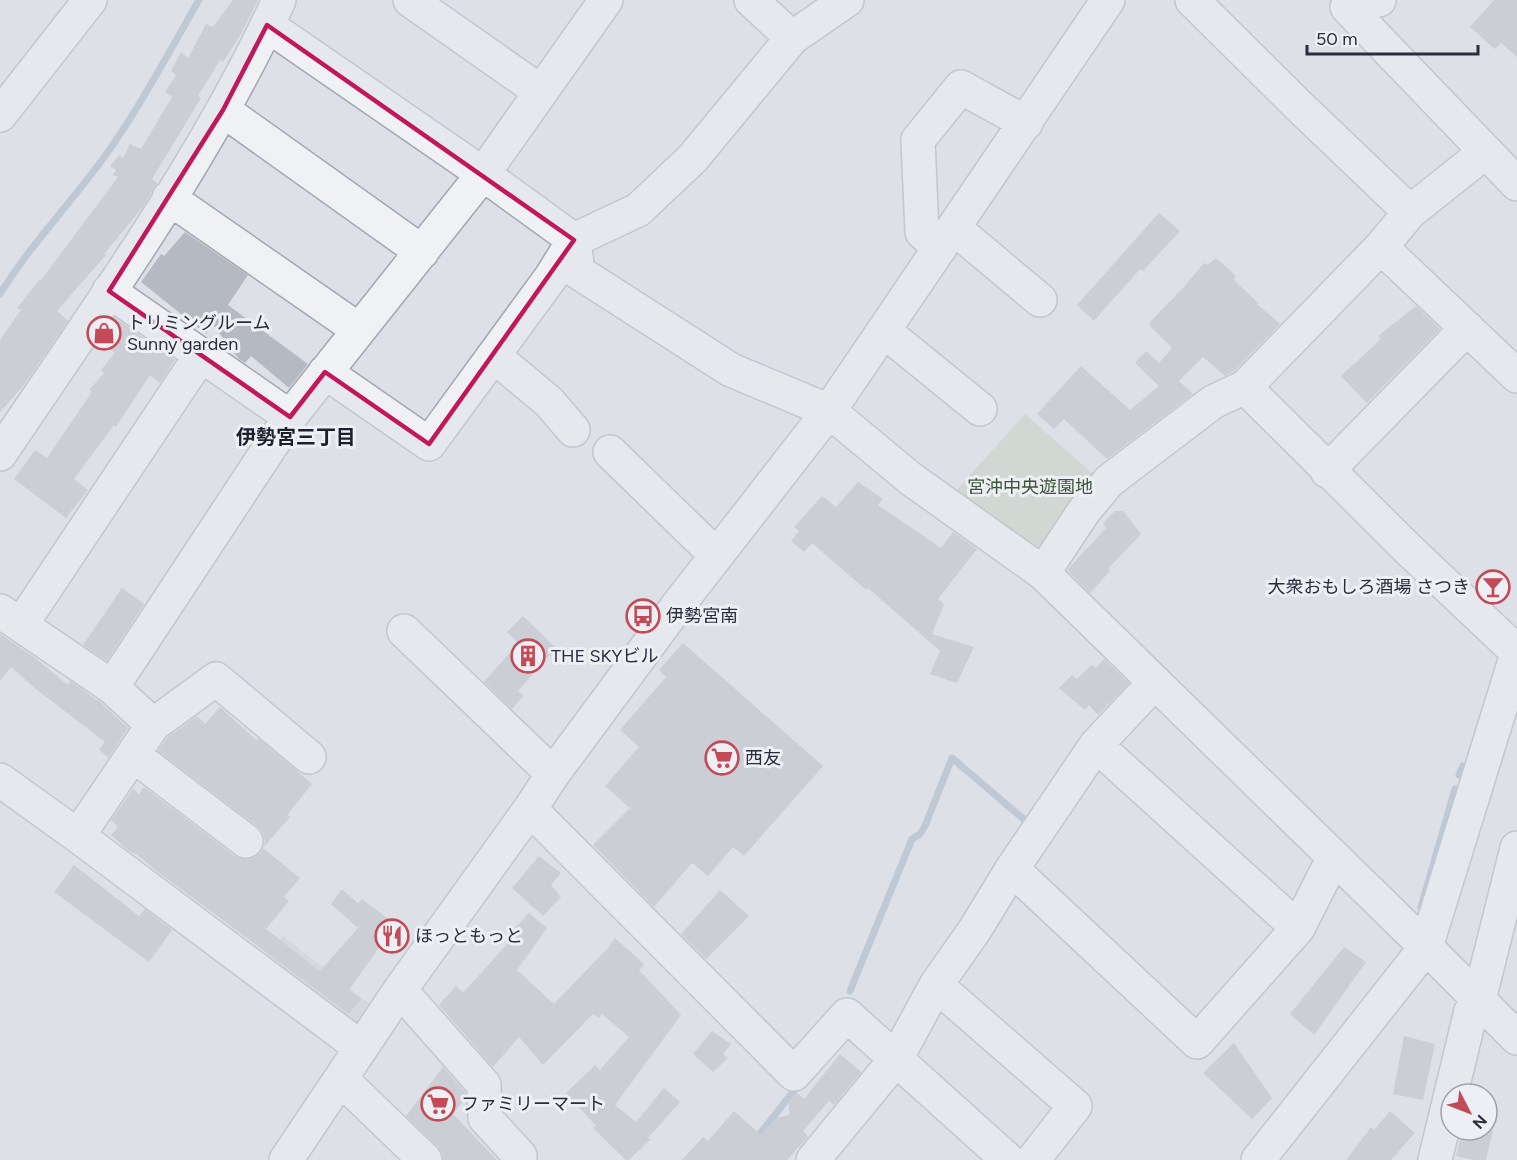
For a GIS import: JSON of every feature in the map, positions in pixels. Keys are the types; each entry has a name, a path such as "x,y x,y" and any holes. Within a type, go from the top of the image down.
{"street":[{"path":"0,115 90,0"},
{"path":"410,0 541,92"},
{"path":"751,0 792,38"},
{"path":"325,372 429,444 551,277 574,240 638,210 693,158 792,38 847,0"},
{"path":"286,1160 360,1047 553,774 716,555 829,411 1108,0"},
{"path":"1192,0 1410,212"},
{"path":"1379,0 1347,7 1484,153 1517,184"},
{"path":"112,687 290,417 483,174 541,92 600,2"},
{"path":"0,454 109,291 224,110 273,13 483,174 574,240 578,272 731,370 829,411 911,479 1043,573 1517,1038"},
{"path":"1026,123 961,87 918,140 922,232 947,238 1040,300"},
{"path":"224,110 422,252"},
{"path":"1043,573 1084,511 1109,482 1213,402 1245,387 1381,247 1410,212 1484,153"},
{"path":"169,198 360,330"},
{"path":"1381,247 1517,376"},
{"path":"109,291 290,417"},
{"path":"1328,471 1467,328"},
{"path":"884,331 980,409"},
{"path":"153,725 112,687 10,618 201,355"},
{"path":"494,356 549,402 573,430"},
{"path":"1245,387 1328,471 1517,653 1426,947 1258,1160"},
{"path":"610,452 716,555"},
{"path":"404,631 553,774"},
{"path":"78,836 153,725 216,680 309,757"},
{"path":"813,1160 896,1059 936,985 1096,745 1155,682"},
{"path":"1096,745 1298,928"},
{"path":"133,755 246,841"},
{"path":"0,780 360,1047"},
{"path":"530,809 794,1074 847,1015 1008,1160"},
{"path":"1435,1160 1471,1011 1479,1000 1517,848"},
{"path":"1012,869 1197,1042 1298,928 1334,857"},
{"path":"936,985 1075,1107 1033,1160"},
{"path":"400,990 484,1085 485,1118 520,1156 520,1160"},
{"path":"341,1079 424,1160"}],"highlighted area":[{"path":"267,25 574,240 429,444 325,372 290,417 109,291 223,110"}],"shaded area":[{"path":"283,936 372,1006 354,1026 264,957"}],"green space":[{"name":"宮沖中央遊園地","path":"1025,414 1099,479 1042,558 952,495"}],"building":[{"path":"233,0 258,0 241,34 223,62 220,60 198,96 201,98 152,179 157,183 143,207 104,254 106,255 57,311 68,321 24,385 0,412 0,340 21,310 17,308 41,280 118,177 113,175 116,170 110,166 119,155 123,158 130,144 141,149 172,97 165,92 176,75 171,71 181,52 188,58 206,24 213,27"},
{"path":"1494,0 1517,0 1517,57 1501,43 1495,49 1470,27"},
{"path":"1159,213 1180,231 1143,271 1140,269 1094,321 1077,305"},
{"path":"185,232 248,275 228,305 308,364 289,388 251,356 245,363 239,359 213,325 206,334 141,282 161,254 164,256"},
{"path":"1216,258 1236,276 1233,279 1257,304 1280,324 1234,371 1225,376 1203,357 1179,381 1193,394 1107,459 1064,419 1054,429 1037,414 1081,366 1130,410 1159,386 1135,363 1146,351 1159,363 1172,348 1149,325 1150,322 1204,263 1208,265"},
{"path":"1416,306 1440,329 1367,403 1341,376 1381,339 1378,336"},
{"path":"115,318 175,360 160,383 150,375 116,427 114,425 74,479 88,490 66,518 14,479 35,450 47,458 92,392 89,390 104,373 101,370 115,353 99,341"},
{"path":"858,482 883,499 878,505 941,548 953,532 977,549 938,599 944,604 932,634 974,647 957,683 930,674 940,651 868,588 866,590 812,543 804,552 791,541 799,531 794,527 822,496 836,507"},
{"path":"1115,511 1123,511 1141,534 1108,569 1110,571 1090,593 1067,570 1106,528 1103,523"},
{"path":"122,588 144,604 107,661 83,645"},
{"name":"THE SKYビル","path":"523,616 556,648 518,691 524,695 512,709 484,682 518,643 507,632"},
{"path":"0,634 34,657 68,685 70,681 100,702 128,728 108,758 99,749 105,742 11,667 0,681"},
{"name":"西友","path":"683,643 823,766 744,856 733,847 708,876 692,863 654,907 593,845 630,808 605,786 639,747 620,730 666,677 659,670"},
{"path":"1104,659 1129,683 1098,715 1089,705 1085,710 1059,688 1072,675 1077,679 1091,665 1096,668"},
{"path":"220,707 256,740 258,738 312,784 287,815 290,817 263,848 265,843 263,833 257,826 158,751 167,738 197,716 205,724"},
{"path":"144,787 235,856 243,859 253,858 261,853 263,848 300,878 284,897 289,901 266,929 320,971 358,928 331,904 342,889 358,903 362,899 404,931 387,952 380,946 349,990 361,999 349,1014 123,846 111,835 118,827 111,820 133,789 139,794"},
{"path":"539,856 561,873 551,885 561,897 543,916 512,888"},
{"path":"74,865 139,916 145,909 172,930 149,962 54,892"},
{"path":"720,890 749,916 706,959 681,934"},
{"path":"529,913 547,928 517,970 554,1004 615,938 644,964 639,970 681,1015 615,1105 636,1122 664,1088 680,1102 648,1138 650,1140 629,1160 626,1160 593,1128 596,1126 566,1093 595,1065 600,1070 629,1037 602,1014 599,1018 593,1014 543,1065 519,1037 493,1067 439,1005 456,986 463,993 517,933 513,930"},
{"path":"1344,947 1366,962 1314,1035 1290,1014"},
{"path":"712,1031 731,1044 723,1054 728,1058 713,1072 693,1054"},
{"path":"1404,1036 1435,1044 1423,1100 1393,1094"},
{"path":"1234,1043 1272,1098 1252,1119 1203,1073"},
{"path":"840,1054 861,1072 834,1105 829,1101 803,1131 808,1137 787,1160 682,1160 703,1137 708,1141 734,1111 761,1135 776,1118 789,1115 789,1102 797,1093 804,1099"},
{"path":"443,1067 465,1092 466,1097 453,1114 497,1160 443,1160 443,1154 438,1147 406,1116"},
{"path":"1390,1111 1415,1133 1391,1160 1346,1160 1371,1127 1374,1130"},
{"path":"1459,1142 1490,1142 1486,1160 1456,1156"}],"waterway":[{"path":"0,294 118,137 199,0"},
{"path":"850,991 912,839 920,834 925,826 952,758 1027,822 1030,817"},
{"path":"1459,775 1463,766"},
{"path":"1421,907 1455,789"},
{"path":"755,1140 800,1083"}],"place":[{"name":"トリミングルーム Sunny garden","path":"104,333"},
{"name":"大衆おもしろ酒場 さつき","path":"1493,587"},
{"name":"伊勢宮南","path":"643,616"},
{"name":"THE SKYビル","path":"528,656"},
{"name":"西友","path":"722,758"},
{"name":"ほっともっと","path":"392,936"},
{"name":"ファミリーマート","path":"438,1104"}],"district":[{"name":"伊勢宮三丁目","path":"296,437"}]}
